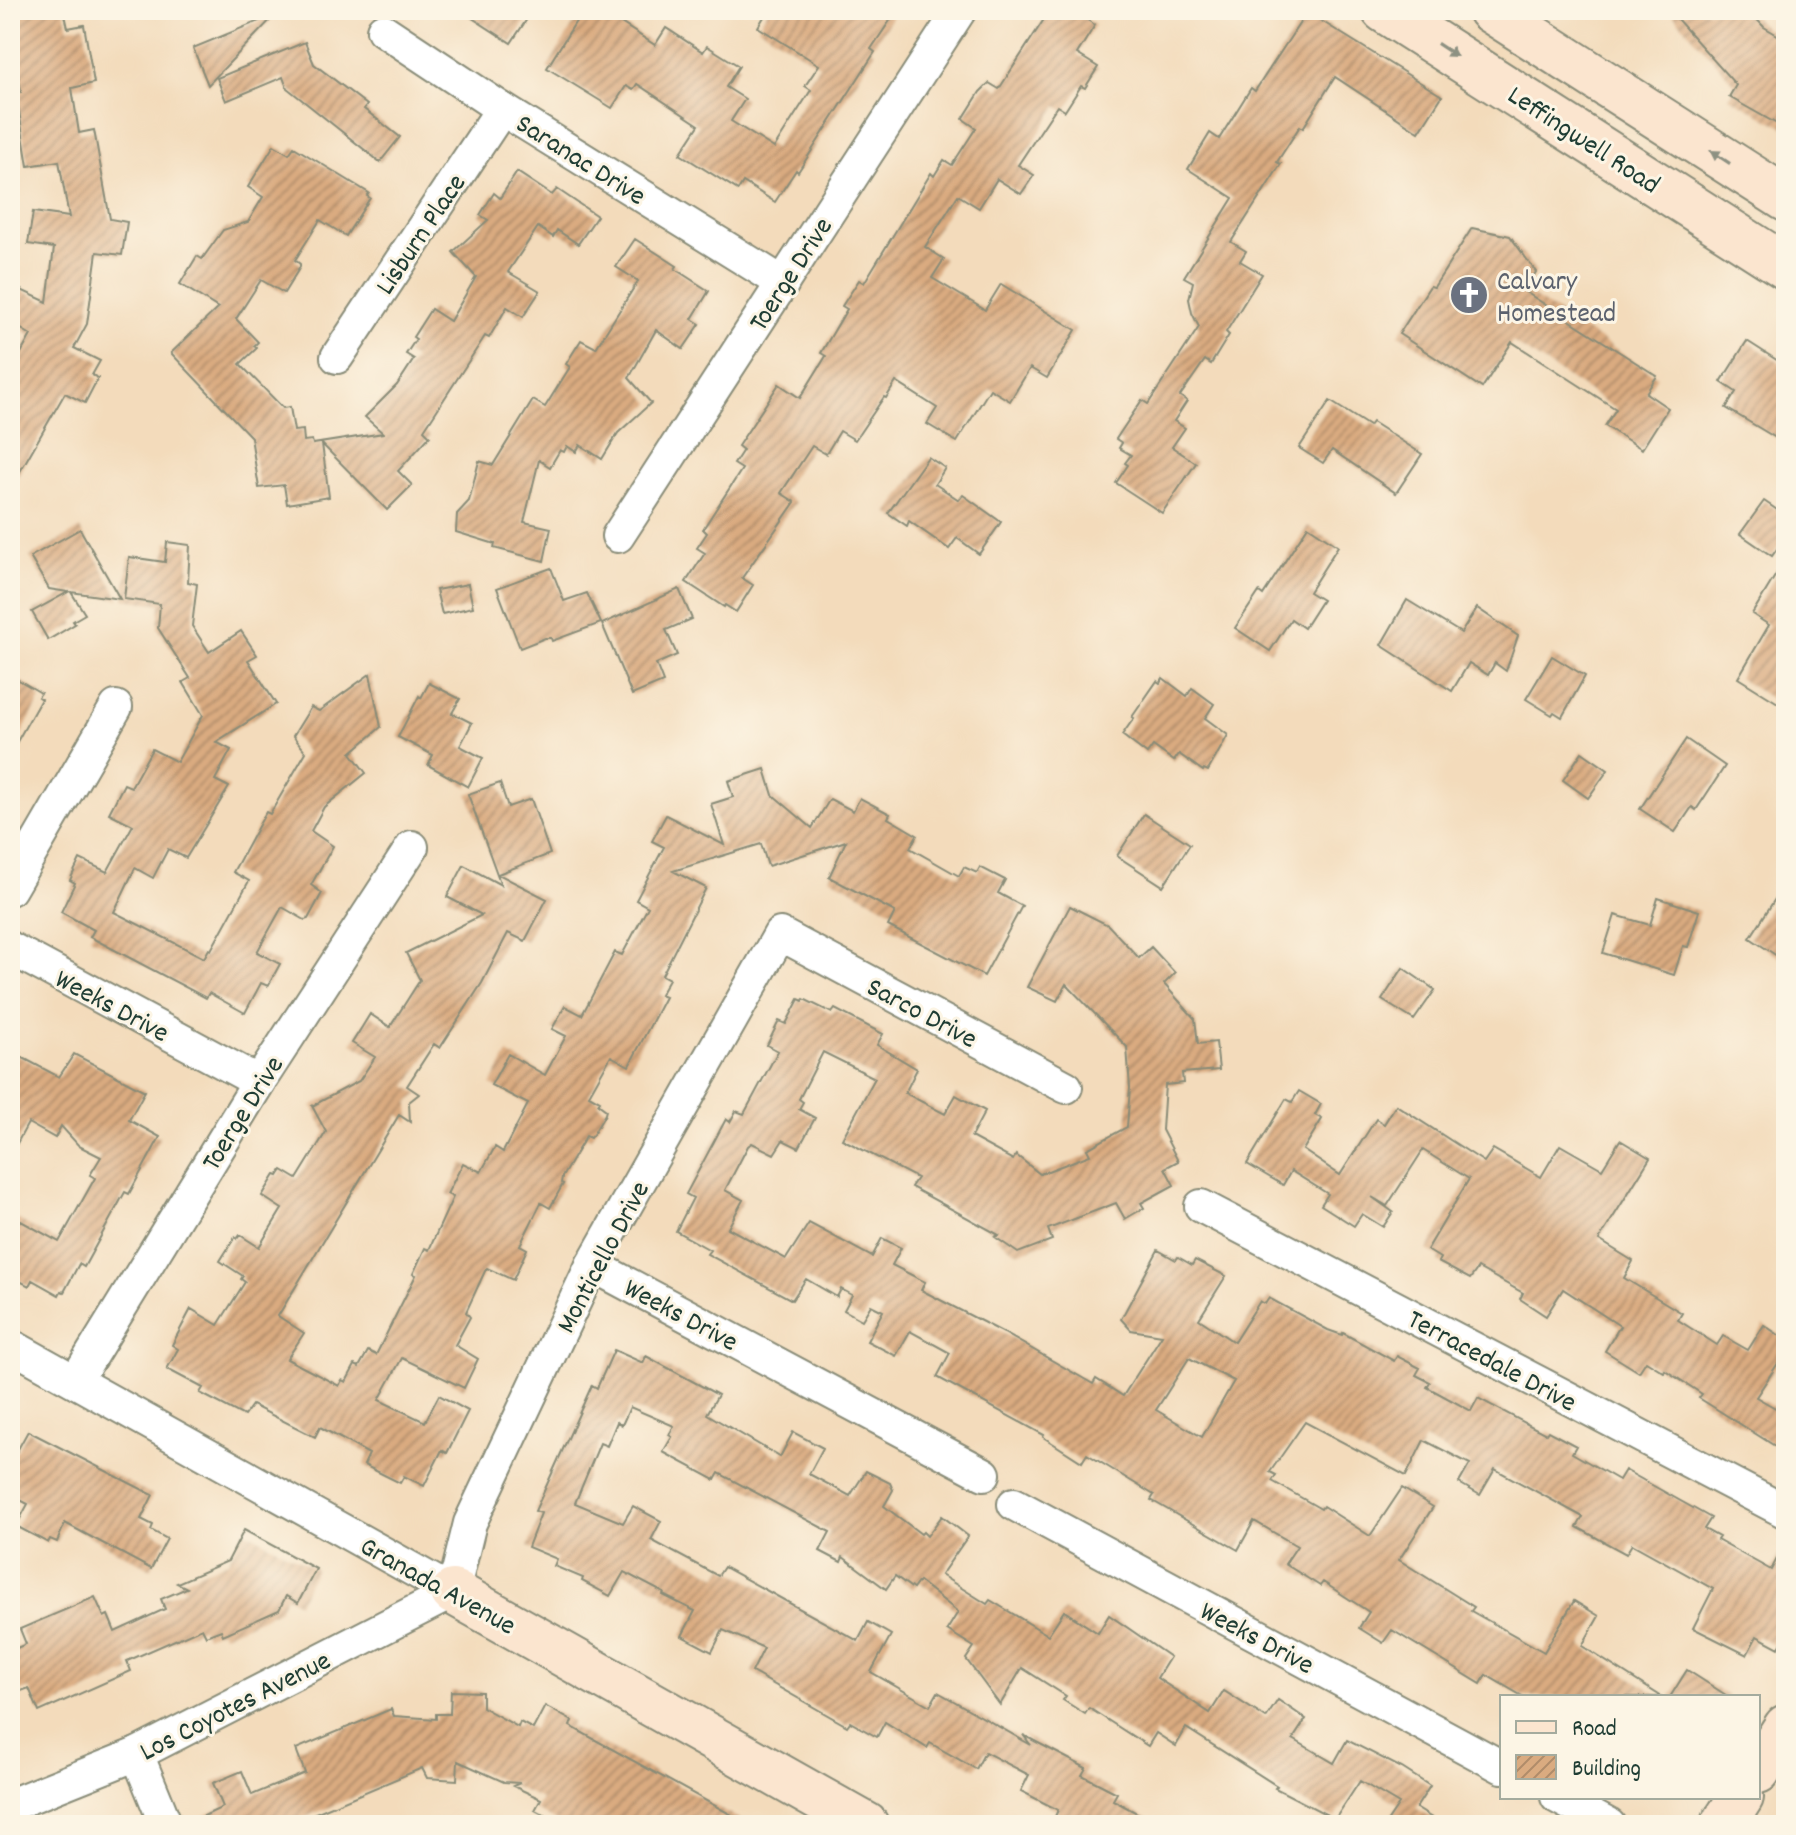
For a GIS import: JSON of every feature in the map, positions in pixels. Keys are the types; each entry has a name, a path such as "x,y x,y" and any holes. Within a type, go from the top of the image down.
{"main road":[{"name":"Leffingwell Road","path":"1384,10 1786,267"},
{"name":"Leffingwell Road","path":"1490,10 1786,199"},
{"name":"Granada Avenue","path":"453,1592 866,1825"},
{"path":"1760,1768 1786,1727"},
{"path":"1723,1825 1740,1799"}],"street":[{"name":"Toerge Drive","path":"618,536 960,10"},
{"name":"Saranac Drive","path":"383,30 502,109 783,283"},
{"name":"Lisburn Place","path":"337,357 502,109"},
{"path":"10,889 116,707"},
{"name":"Toerge Drive","path":"76,1380 259,1082 412,847"},
{"name":"Sarco Drive","path":"780,934 1066,1087"},
{"name":"Monticello Drive","path":"453,1592 470,1523 592,1265 780,934"},
{"name":"Weeks Drive","path":"10,948 259,1082"},
{"name":"Terracedale Drive","path":"1201,1206 1786,1512"},
{"name":"Weeks Drive","path":"592,1265 984,1474"},
{"name":"Granada Avenue","path":"10,1345 453,1592"},
{"name":"Weeks Drive","path":"1014,1504 1500,1766"},
{"name":"Los Coyotes Avenue","path":"10,1805 137,1754 453,1592"},
{"path":"137,1754 166,1825"},
{"path":"1561,1799 1609,1825"}],"building":[{"path":"10,10 64,10 68,28 84,25 94,83 72,88 79,133 94,130 110,219 127,222 122,255 97,252 87,324 74,348 100,361 92,375 98,378 85,403 65,393 10,489 10,373 31,335 10,322 10,306 19,289 47,302 54,248 28,244 33,212 69,217 59,161 28,166 16,93 21,92"},
{"path":"460,10 533,10 511,43"},
{"path":"583,10 601,10 655,45 666,28 703,52 707,46 739,66 726,87 745,99 731,121 774,148 811,90 805,86 819,65 758,27 768,10 897,10 871,49 875,52 798,172 796,170 775,202 743,182 738,190 680,154 699,125 637,84 633,90 626,86 612,108 547,68"},
{"path":"1050,10 1072,10 1095,25 1077,54 1098,67 1065,111 1057,106 1018,165 1034,175 1021,194 997,179 979,208 958,195 925,247 944,259 932,278 985,310 1001,284 1076,330 1047,378 1030,368 1010,401 990,389 957,442 927,424 937,408 896,382 855,440 840,431 826,454 812,446 781,493 795,502 742,578 753,585 736,612 724,607 686,582 705,553 697,548 707,533 703,529 742,469 734,464 743,450 738,446 779,384 800,398 826,356 821,353 847,309 842,306 859,280 864,283 931,173 934,176 944,160 952,165 976,128 963,119 980,92 989,83 999,89"},
{"path":"1669,10 1748,10 1764,27 1786,40 1786,129 1729,97 1736,85"},
{"path":"1307,12 1442,96 1419,132 1335,77 1303,128 1300,126 1277,162 1281,164 1231,242 1246,251 1240,261 1262,274 1226,332 1229,335 1211,364 1205,360 1180,396 1187,401 1174,421 1185,428 1172,447 1196,463 1162,513 1116,483 1131,455 1119,448 1122,443 1116,439 1142,400 1148,404 1199,327 1189,299 1193,282 1184,277 1233,198 1188,169 1210,133 1219,139 1251,88 1255,91"},
{"path":"276,14 208,85 193,48"},
{"path":"305,42 314,64 367,105 364,109 400,137 380,162 287,88 283,77 226,101 217,78"},
{"path":"274,145 289,154 294,147 369,193 367,196 370,198 346,236 320,220 295,260 300,267 284,293 261,280 236,319 258,342 254,346 257,348 240,364 283,408 290,407 294,431 303,430 304,441 312,440 313,444 383,433 365,417 397,385 414,359 406,354 431,309 450,321 476,277 453,252 488,220 480,215 494,193 500,198 517,172 552,195 557,189 597,216 578,244 557,230 553,237 538,227 508,272 540,291 523,317 507,307 489,338 485,336 424,430 430,436 398,471 412,485 387,510 322,444 329,497 287,504 284,485 259,488 251,437 171,353 218,308 180,284 197,256 202,259 223,230 248,222 263,197 248,187"},
{"path":"1472,228 1510,236 1536,272 1524,291 1657,376 1646,393 1668,408 1642,449 1605,426 1616,409 1512,342 1482,388 1399,334"},
{"path":"635,239 709,291 692,319 700,324 683,349 656,330 629,378 651,403 618,433 602,459 580,445 576,452 567,446 564,452 560,450 550,467 539,460 524,522 551,528 544,561 494,548 495,544 456,532 457,514 469,501 479,461 493,465 533,400 545,407 570,367 566,364 581,340 596,348 638,281 616,267"},
{"path":"1747,341 1786,366 1786,444 1726,408 1736,392 1721,382"},
{"path":"1330,401 1369,426 1372,422 1422,454 1396,493 1332,450 1323,463 1299,448"},
{"path":"928,457 945,468 935,484 959,500 963,495 1001,522 979,554 957,538 949,549 909,521 907,526 888,513"},
{"path":"1764,501 1786,516 1786,536 1772,556 1740,534"},
{"path":"1308,526 1338,546 1309,592 1322,600 1304,628 1291,619 1270,651 1235,628 1259,592 1263,595"},
{"path":"80,529 120,599 71,592 85,614 73,621 75,624 48,640 32,612 68,592 49,589 30,557"},
{"path":"167,542 190,545 188,582 197,584 192,626 209,652 241,631 257,655 248,660 276,704 216,742 231,750 215,780 229,787 186,858 168,849 153,878 135,868 114,912 204,958 249,881 233,872 266,812 270,814 306,752 293,736 311,707 319,711 370,674 381,727 351,753 366,773 324,807 311,831 333,846 311,885 322,893 308,919 282,907 257,952 280,964 268,986 261,983 245,1013 209,993 206,998 90,937 94,930 61,912 75,883 70,880 80,859 107,872 133,825 109,813 124,784 131,787 152,749 177,762 203,715 183,682 190,678 158,628 160,604 124,599 129,557 165,562"},
{"path":"1786,558 1786,708 1738,678 1769,625 1752,614"},
{"path":"551,568 564,601 587,593 601,623 552,641 545,638 520,648 497,588"},
{"path":"468,584 473,607 442,614 436,590"},
{"path":"679,589 692,619 666,630 677,655 656,664 663,682 632,695 602,624"},
{"path":"1407,600 1461,633 1477,608 1518,636 1506,671 1495,663 1488,675 1469,663 1452,691 1381,645"},
{"path":"1552,656 1585,676 1562,717 1554,712 1552,715 1526,699"},
{"path":"10,675 41,693 38,697 41,699 10,754"},
{"path":"1163,678 1187,696 1192,688 1214,704 1205,718 1228,735 1208,771 1203,771 1179,754 1174,761 1153,746 1147,754 1122,735 1157,681 1160,683"},
{"path":"429,683 460,699 452,713 472,723 460,746 483,758 468,787 428,765 433,755 398,737"},
{"path":"1686,739 1725,766 1696,810 1692,807 1675,832 1640,809"},
{"path":"1582,752 1608,770 1588,798 1563,780"},
{"path":"765,769 773,795 812,828 830,799 853,811 860,798 890,814 888,818 917,835 910,848 959,876 964,867 977,873 980,867 1005,880 998,893 1022,906 984,976 888,926 895,912 829,877 846,841 768,866 761,844 673,871 706,888 662,975 669,979 660,995 665,997 629,1066 611,1056 589,1095 600,1101 598,1104 606,1110 605,1114 590,1138 586,1136 562,1177 563,1184 550,1208 541,1203 520,1245 527,1249 513,1280 487,1268 485,1271 466,1312 470,1317 455,1345 478,1359 464,1388 402,1358 379,1400 425,1422 439,1395 468,1411 447,1453 442,1450 424,1486 404,1476 400,1483 364,1465 369,1454 320,1427 315,1437 252,1405 244,1416 200,1393 203,1388 167,1369 178,1349 172,1345 191,1309 218,1325 245,1282 241,1279 243,1276 220,1261 235,1237 237,1239 240,1235 259,1247 282,1209 262,1196 275,1175 278,1176 282,1170 297,1179 326,1132 312,1106 359,1081 375,1057 352,1043 370,1014 390,1027 420,980 406,953 482,915 447,897 464,865 501,885 468,794 500,783 508,807 531,799 550,854 498,874 547,899 525,941 508,933 482,983 440,1048 434,1044 407,1086 419,1094 409,1102 410,1122 399,1115 278,1316 304,1333 287,1359 339,1386 342,1380 346,1382 355,1365 359,1367 368,1351 376,1355 416,1275 413,1274 425,1248 429,1250 453,1197 447,1194 463,1163 481,1172 495,1147 503,1152 528,1104 491,1085 508,1054 545,1075 566,1036 552,1029 565,1006 582,1015 615,952 622,955 648,907 636,900 664,847 652,841 666,815 724,845 711,804 733,797 728,781"},
{"path":"1144,814 1190,844 1163,886 1117,856"},
{"path":"1786,882 1786,962 1750,938"},
{"path":"1658,898 1699,911 1688,947 1683,946 1674,975 1603,953 1615,915 1650,925"},
{"path":"1070,906 1108,925 1139,958 1151,947 1175,973 1164,984 1195,1019 1198,1044 1216,1042 1219,1070 1182,1073 1183,1083 1165,1085 1162,1130 1178,1161 1165,1168 1174,1185 1141,1203 1144,1208 1125,1219 1116,1203 1048,1229 1052,1240 1018,1253 995,1237 999,1235 911,1187 917,1178 842,1139 875,1078 823,1052 799,1099 803,1102 799,1109 815,1118 799,1148 783,1140 774,1154 752,1143 748,1146 725,1190 743,1200 728,1228 786,1259 809,1223 872,1257 882,1238 901,1248 892,1265 925,1282 921,1290 1093,1384 1096,1379 1123,1396 1162,1335 1131,1330 1121,1319 1158,1250 1192,1265 1195,1260 1226,1276 1199,1319 1234,1342 1260,1301 1265,1304 1269,1298 1394,1361 1397,1356 1420,1368 1416,1375 1430,1382 1427,1387 1471,1411 1478,1398 1546,1434 1548,1431 1576,1446 1572,1453 1619,1480 1625,1470 1711,1518 1704,1529 1719,1537 1717,1540 1771,1570 1786,1542 1786,1635 1779,1648 1757,1636 1747,1655 1693,1628 1713,1589 1632,1544 1626,1554 1577,1527 1583,1517 1495,1469 1480,1495 1459,1483 1470,1464 1424,1440 1406,1476 1305,1422 1270,1472 1276,1475 1272,1481 1321,1509 1323,1506 1370,1536 1402,1488 1433,1507 1399,1560 1474,1607 1471,1611 1544,1652 1574,1601 1599,1616 1582,1646 1659,1695 1521,1695 1486,1675 1481,1684 1392,1630 1383,1643 1359,1628 1369,1612 1323,1582 1320,1586 1285,1564 1297,1546 1254,1521 1238,1550 1151,1500 1154,1495 1087,1454 1082,1462 1044,1435 937,1377 950,1353 910,1331 896,1356 867,1341 883,1311 871,1305 862,1320 844,1310 852,1295 841,1289 837,1297 806,1279 792,1300 707,1254 710,1250 676,1231 693,1198 686,1194 726,1119 730,1122 736,1111 744,1114 778,1051 767,1045 779,1021 786,1024 799,999 832,1013 835,1009 883,1034 877,1045 917,1069 905,1093 945,1114 956,1095 985,1111 971,1137 1013,1160 1016,1155 1040,1174 1090,1155 1087,1149 1127,1127 1130,1088 1127,1047 1066,984 1057,1001 1027,987","holes":["1189,1358 1234,1381 1202,1437 1156,1410"]},
{"path":"1403,968 1435,990 1414,1020 1382,1000"},
{"path":"10,1051 59,1077 74,1054 145,1091 129,1120 160,1137 129,1194 125,1192 84,1267 79,1264 64,1292 61,1291 59,1295 32,1280 29,1286 10,1276 10,1215 59,1242 95,1178 90,1175 101,1157 79,1146 61,1126 55,1138 28,1123 10,1156"},
{"path":"1299,1091 1321,1104 1315,1115 1322,1119 1303,1150 1340,1175 1376,1119 1384,1124 1396,1105 1484,1162 1493,1149 1541,1177 1560,1145 1602,1169 1620,1140 1650,1158 1599,1240 1633,1261 1624,1278 1682,1313 1678,1320 1717,1345 1723,1336 1748,1350 1764,1325 1786,1340 1786,1351 1756,1397 1786,1414 1786,1453 1699,1398 1702,1394 1665,1370 1646,1361 1639,1372 1605,1351 1620,1326 1563,1289 1546,1316 1520,1299 1523,1293 1478,1268 1470,1279 1438,1262 1440,1258 1427,1250 1469,1179 1423,1150 1387,1206 1372,1197 1393,1212 1383,1227 1362,1214 1354,1226 1321,1205 1328,1194 1291,1171 1283,1185 1247,1164 1286,1099 1292,1102"},
{"path":"614,1350 643,1363 646,1356 718,1395 707,1414 780,1457 793,1432 823,1448 809,1474 850,1496 866,1471 890,1483 893,1490 884,1506 921,1534 923,1532 927,1536 942,1516 968,1536 941,1575 987,1604 990,1600 1048,1635 1064,1611 1098,1633 1109,1615 1170,1657 1157,1678 1210,1713 1224,1691 1266,1718 1278,1700 1306,1719 1293,1739 1334,1763 1347,1740 1430,1786 1416,1808 1443,1825 1385,1825 1399,1804 1360,1781 1335,1819 1275,1788 1277,1786 1186,1728 1176,1746 1156,1733 1148,1746 1089,1708 1085,1714 1063,1700 1066,1696 1022,1668 1000,1705 966,1659 974,1647 947,1630 958,1612 919,1581 913,1589 895,1576 886,1589 843,1557 841,1562 820,1551 830,1532 719,1473 715,1480 663,1452 672,1437 669,1435 674,1426 630,1407 622,1425 617,1422 607,1446 600,1443 575,1503 623,1523 633,1506 661,1521 651,1540 718,1576 724,1567 858,1641 868,1622 891,1635 871,1672 930,1706 938,1692 1031,1745 1023,1735 1086,1768 1082,1775 1117,1793 1113,1800 1159,1825 1051,1825 1058,1810 1021,1791 1029,1775 985,1752 976,1769 930,1743 927,1748 885,1722 877,1737 850,1722 847,1726 752,1672 764,1648 723,1630 712,1652 682,1636 695,1611 664,1593 624,1572 610,1596 582,1581 583,1578 554,1566 557,1559 528,1547 541,1513 535,1511 592,1385 597,1388"},
{"path":"28,1431 153,1495 141,1519 153,1525 151,1530 167,1539 151,1569 65,1523 57,1542 50,1539 48,1543 16,1526 28,1504 10,1495 10,1448 17,1451"},
{"path":"244,1530 316,1569 298,1603 286,1596 279,1610 223,1635 221,1630 206,1636 202,1628 127,1661 131,1671 39,1712 29,1688 16,1693 10,1676 10,1651 26,1644 20,1629 95,1597 115,1632 165,1609 161,1599 187,1588 177,1583 228,1561"},
{"path":"1687,1670 1726,1695 1671,1695"},
{"path":"451,1691 482,1692 482,1707 518,1727 520,1722 533,1729 545,1706 572,1721 570,1726 750,1825 563,1825 535,1810 541,1799 513,1786 520,1783 504,1782 458,1761 457,1780 427,1778 422,1768 287,1825 185,1825 223,1807 213,1783 242,1771 252,1795 305,1773 296,1749 391,1709 394,1716 436,1719 436,1714 450,1714"}],"place":[{"name":"Calvary Homestead","path":"1469,295"}]}
